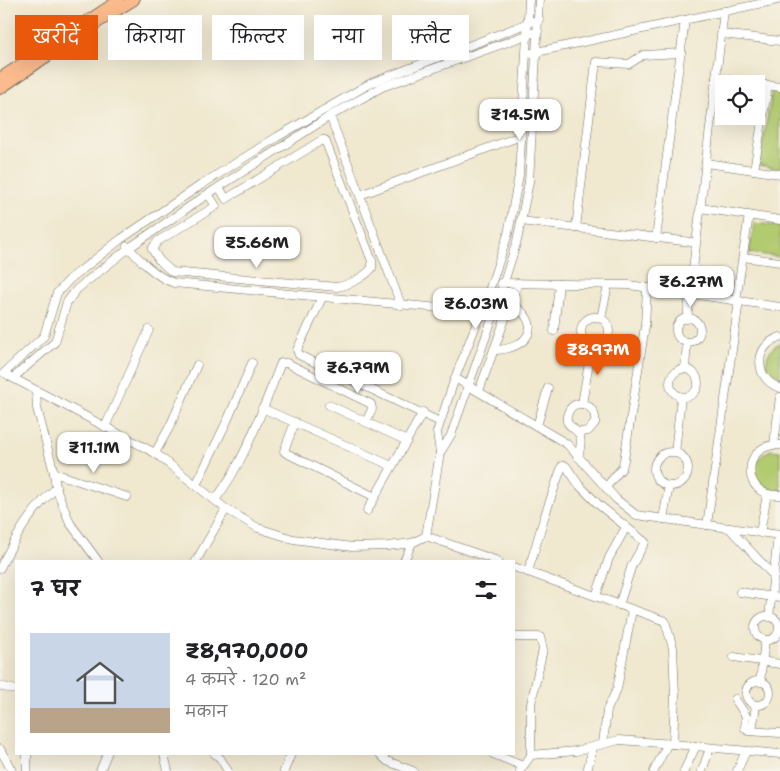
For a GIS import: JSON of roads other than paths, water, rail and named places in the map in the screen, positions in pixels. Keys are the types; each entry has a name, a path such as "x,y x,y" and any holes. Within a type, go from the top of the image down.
{"main road":[{"path":"0,78 119,0"},
{"path":"0,89 83,32 134,0"}],"street":[{"path":"426,536 440,453 437,432 455,378 482,312 508,234 519,175 529,0"},
{"path":"440,453 451,435 504,283 521,222 529,182 539,0"},
{"path":"526,54 777,0"},
{"path":"716,75 724,11"},
{"path":"495,560 426,536 412,543 352,547 292,539 258,528 226,509 155,453 2,372 44,336 57,293 70,279 121,238 277,137 381,83 538,19"},
{"path":"656,238 685,20"},
{"path":"14,378 55,342 67,302 77,289 129,248 208,194 381,83 538,31"},
{"path":"722,34 780,41"},
{"path":"576,228 596,62 630,64 643,55 681,53"},
{"path":"765,85 780,87"},
{"path":"754,170 768,85"},
{"path":"687,319 715,86"},
{"path":"330,116 401,305"},
{"path":"360,195 521,136"},
{"path":"322,140 325,140 372,260 372,268 369,272 345,286 338,287 170,271 153,252 154,245 226,199 322,140"},
{"path":"706,163 780,174"},
{"path":"219,187 226,199"},
{"path":"208,194 216,206"},
{"path":"701,208 780,220"},
{"path":"707,525 749,215"},
{"path":"521,222 691,242"},
{"path":"121,238 156,274 174,284 482,312"},
{"path":"743,257 780,262"},
{"path":"492,282 647,288 780,307"},
{"path":"479,391 518,283"},
{"path":"554,331 559,284"},
{"path":"601,318 608,285"},
{"path":"606,488 622,468 624,460 645,326 647,288"},
{"path":"322,298 297,350 299,355 423,412 440,422"},
{"path":"494,350 507,349 519,345 530,333 531,326 528,319 523,312 510,304"},
{"path":"592,317 601,318 608,324 609,333 605,342 596,345 587,343 582,336 584,322 592,317"},
{"path":"687,319 696,322 700,330 696,339 687,342 680,338 677,330 680,322 687,319"},
{"path":"105,427 149,330"},
{"path":"780,337 764,348 760,362 768,382 780,388"},
{"path":"685,369 687,342"},
{"path":"582,404 592,345"},
{"path":"196,485 228,419 252,363"},
{"path":"215,500 229,482 242,458 280,363 371,404 372,408 366,422"},
{"path":"155,453 170,426 197,365"},
{"path":"685,369 694,373 698,383 695,392 691,396 680,397 675,395 670,384 674,373 685,369"},
{"path":"455,378 567,444 606,488 636,515 779,535 774,576 776,597 769,617"},
{"path":"537,426 548,388"},
{"path":"36,390 37,408 54,473 56,488 70,522 97,560"},
{"path":"675,452 680,397"},
{"path":"780,397 777,445 762,449 757,453 750,470 753,482 761,492 780,495"},
{"path":"582,404 592,408 596,418 595,423 588,431 578,432 568,425 568,413 571,408 582,404"},
{"path":"329,405 407,441"},
{"path":"262,408 392,466"},
{"path":"367,511 423,412"},
{"path":"295,422 284,451 286,453 375,497"},
{"path":"578,432 580,447 578,456"},
{"path":"675,452 685,460 688,472 681,483 669,486 659,482 654,472 654,466 660,456 675,452"},
{"path":"528,572 562,466 567,468 579,485 599,505 645,542 632,565 619,605"},
{"path":"54,473 127,497"},
{"path":"663,519 669,486"},
{"path":"0,568 10,547 34,509 56,488"},
{"path":"760,532 767,494"},
{"path":"197,560 226,509"},
{"path":"596,596 609,558 626,527"},
{"path":"729,528 774,576"},
{"path":"404,560 412,543"},
{"path":"515,567 665,621 673,648 674,696 671,744 654,771"},
{"path":"740,592 776,597"},
{"path":"603,744 607,710 617,689 632,610"},
{"path":"769,617 776,620 778,632 773,638 766,640 757,633 756,626 762,618 769,617"},
{"path":"496,755 522,769 531,754 531,704 543,649 540,637 515,637"},
{"path":"760,682 766,640"},
{"path":"734,657 780,664"},
{"path":"760,682 767,686 770,693 764,703 756,705 747,699 746,691 753,683 760,682"},
{"path":"0,686 15,690"},
{"path":"734,699 746,716 745,728 748,731 780,733"},
{"path":"752,731 756,705"},
{"path":"531,754 576,751 619,740 780,754"},
{"path":"684,771 696,746"},
{"path":"588,771 593,747"},
{"path":"702,771 710,748"},
{"path":"0,749 12,771"},
{"path":"737,771 746,751"},
{"path":"26,771 27,755"},
{"path":"100,771 107,755"},
{"path":"164,755 168,771"},
{"path":"216,755 228,771"},
{"path":"284,771 291,755"},
{"path":"381,755 387,761 413,771"}]}
